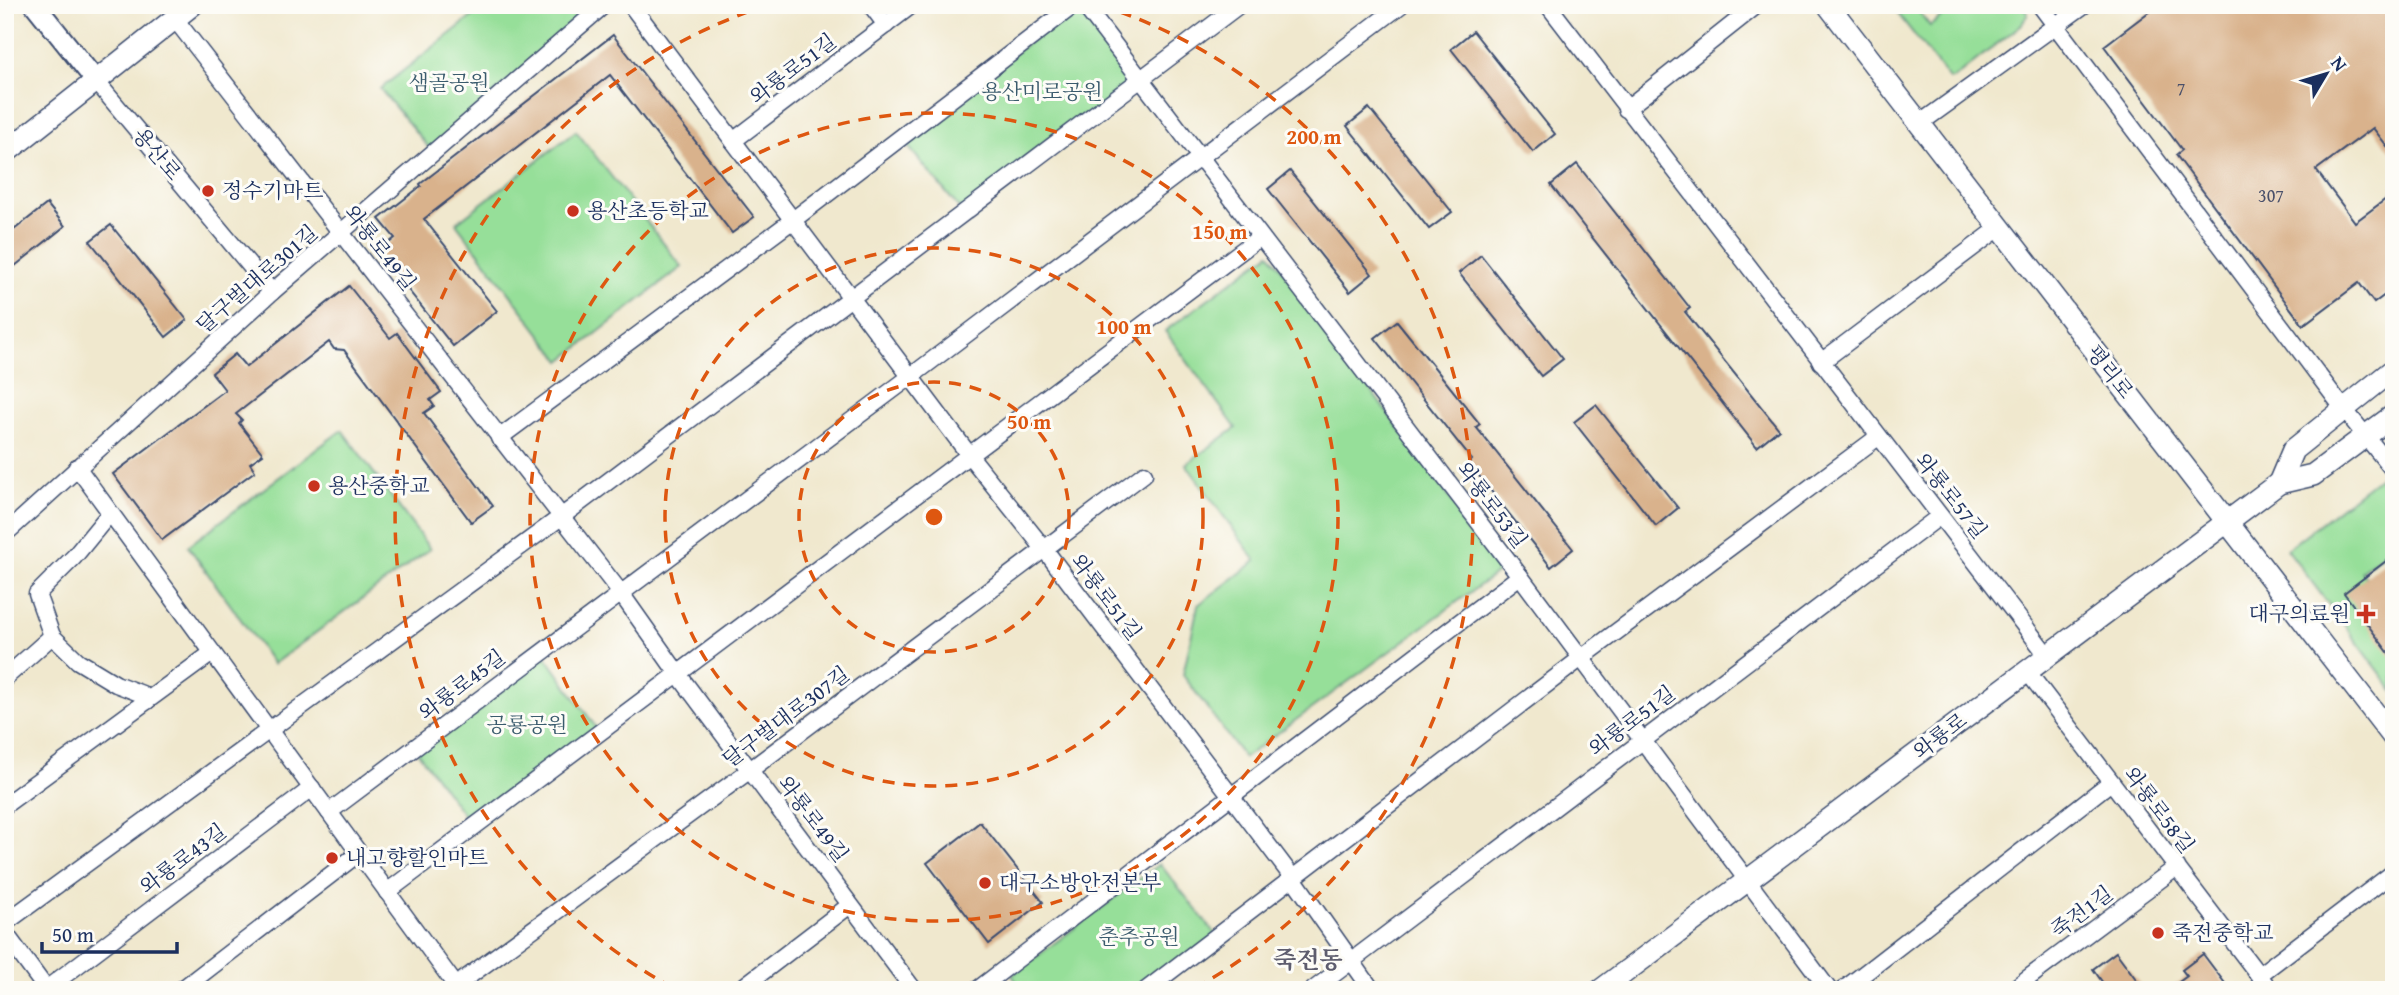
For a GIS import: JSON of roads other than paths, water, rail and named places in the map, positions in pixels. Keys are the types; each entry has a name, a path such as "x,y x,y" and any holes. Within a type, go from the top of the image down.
{"main road":[{"path":"5,153 192,5"},
{"name":"평리로","path":"1828,5 2394,738"},
{"path":"2279,483 2293,450 2394,369"},
{"name":"와룡로","path":"1601,990 2279,483 2313,475 2394,415"}],"street":[{"path":"35,5 96,81"},
{"name":"달구벌대로301길","path":"5,534 272,292 604,5"},
{"name":"와룡로51길","path":"631,5 910,377 1045,550 1293,878 1372,990"},
{"path":"871,5 887,25"},
{"name":"와룡로51길","path":"733,141 912,5"},
{"path":"499,438 793,220 1074,5"},
{"name":"와룡로53길","path":"1084,5 1520,576 1829,990"},
{"path":"5,923 561,517 1239,5"},
{"path":"620,592 910,377 1401,5"},
{"name":"와룡로57길","path":"1548,5 2047,655"},
{"path":"1626,110 1756,5"},
{"path":"2040,5 2343,408 2394,471"},
{"path":"1919,124 2084,5"},
{"name":"와룡로49길","path":"174,19 620,592 914,990"},
{"name":"용산로","path":"96,81 272,292"},
{"path":"1821,362 1999,228"},
{"path":"387,892 1260,237"},
{"path":"1146,990 1580,659 1878,437"},
{"path":"77,467 455,988"},
{"name":"달구벌대로307길","path":"455,988 1144,474"},
{"path":"110,513 74,557 37,594 52,635 78,661 116,684 142,694 147,701"},
{"name":"와룡로51길","path":"1351,961 1940,516"},
{"path":"977,990 1520,576"},
{"name":"와룡로45길","path":"329,812 620,592"},
{"path":"5,678 52,635"},
{"path":"5,805 212,653"},
{"name":"와룡로58길","path":"2026,671 2270,990"},
{"path":"1843,990 2111,782"},
{"name":"와룡로43길","path":"5,933 46,989 312,788"},
{"path":"181,990 359,853"},
{"name":"죽전1길","path":"2012,990 2177,867"},
{"path":"2259,975 2394,872"},
{"path":"739,990 850,905"},
{"path":"1313,990 1351,961"}],"place":[{"name":"정수기마트","path":"208,191"},
{"name":"용산초등학교","path":"573,211"},
{"name":"용산중학교","path":"314,486"},
{"name":"대구의료원","path":"2366,614"},
{"name":"내고향할인마트","path":"332,858"},
{"name":"대구소방안전본부","path":"985,883"},
{"name":"죽전중학교","path":"2158,933"}],"district":[{"name":"죽전동","path":"1308,960"}],"park label":[{"name":"샘골공원","path":"449,83"},
{"name":"용산미로공원","path":"1042,92"},
{"name":"공룡공원","path":"527,725"},
{"name":"춘추공원","path":"1139,937"}]}
